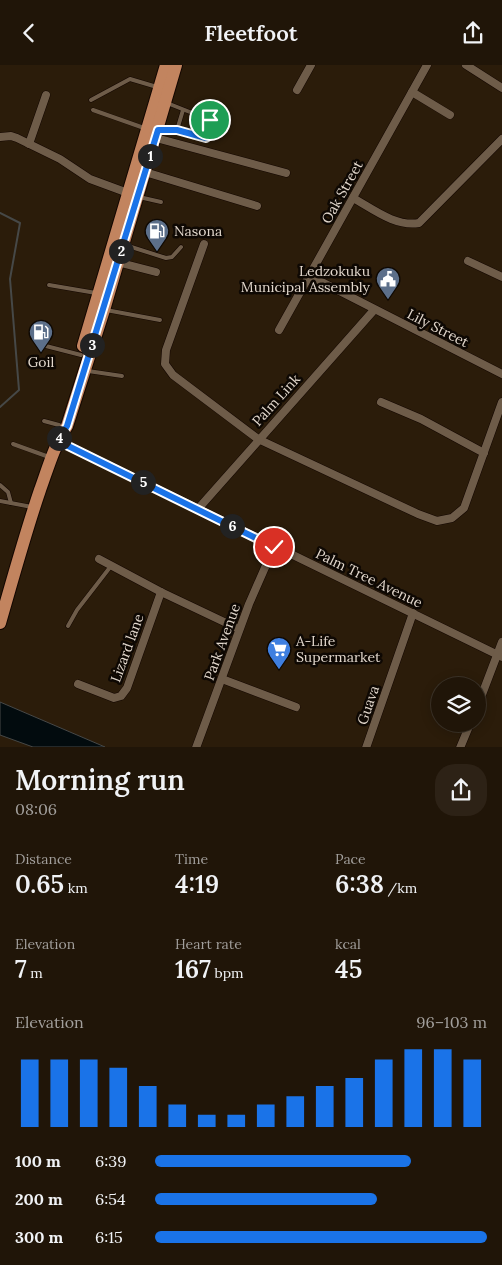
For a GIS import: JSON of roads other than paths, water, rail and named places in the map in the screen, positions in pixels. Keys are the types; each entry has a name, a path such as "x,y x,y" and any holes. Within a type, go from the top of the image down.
{"main road":[{"path":"0,623 34,508 51,458 67,426 104,310 118,262 132,194 145,172 159,87 166,65"},
{"path":"58,441 59,425 98,293 153,132 166,103 176,65"}],"street":[{"path":"297,89 311,65"},
{"name":"Oak Street","path":"279,330 427,65"},
{"path":"466,65 502,88"},
{"path":"412,92 450,115"},
{"path":"29,144 46,95"},
{"path":"153,132 286,173"},
{"path":"0,137 11,137 29,144 60,159 90,179 132,194"},
{"path":"353,198 398,222 410,225 418,223 501,140"},
{"path":"145,172 257,206"},
{"path":"204,244 166,350 165,364 172,375 258,439 436,521 452,518 464,508 502,402"},
{"path":"468,261 502,277"},
{"path":"118,262 156,272"},
{"name":"Lily Street","path":"310,276 502,373"},
{"name":"Palm Link","path":"198,509 374,310"},
{"path":"381,402 426,422 484,453"},
{"name":"Palm Tree Avenue","path":"58,441 500,656"},
{"name":"Park Avenue","path":"196,747 239,629 274,547"},
{"path":"98,559 161,592 239,629"},
{"name":"Lizard lane","path":"78,685 114,698 121,697 127,688 161,592"},
{"name":"Guava","path":"366,747 413,613"},
{"path":"486,687 500,656 502,642"},
{"path":"222,679 296,707"},
{"path":"460,747 467,732"}],"lane":[{"path":"91,100 130,79 159,87"},
{"path":"93,110 153,132 177,130 206,138 211,135 214,129 213,123 210,120 166,103"},
{"path":"177,130 182,110"},
{"path":"132,194 161,202"},
{"path":"122,244 166,258 172,257 181,247"},
{"path":"49,285 98,293"},
{"path":"104,310 160,320"},
{"path":"42,345 81,355"},
{"path":"84,370 122,376"},
{"path":"44,421 59,425"},
{"path":"13,444 51,458"},
{"path":"0,485 8,492 11,503"},
{"path":"0,501 34,508"},
{"path":"68,625 111,565"}],"waterway":[{"path":"0,213 20,223 10,279 19,390 0,407"}],"place":[{"name":"Nasona","path":"157,252"},
{"name":"Ledzokuku Municipal Assembly","path":"388,300"},
{"name":"Goil","path":"41,353"},
{"name":"A-Life Supermarket","path":"279,670"}]}
